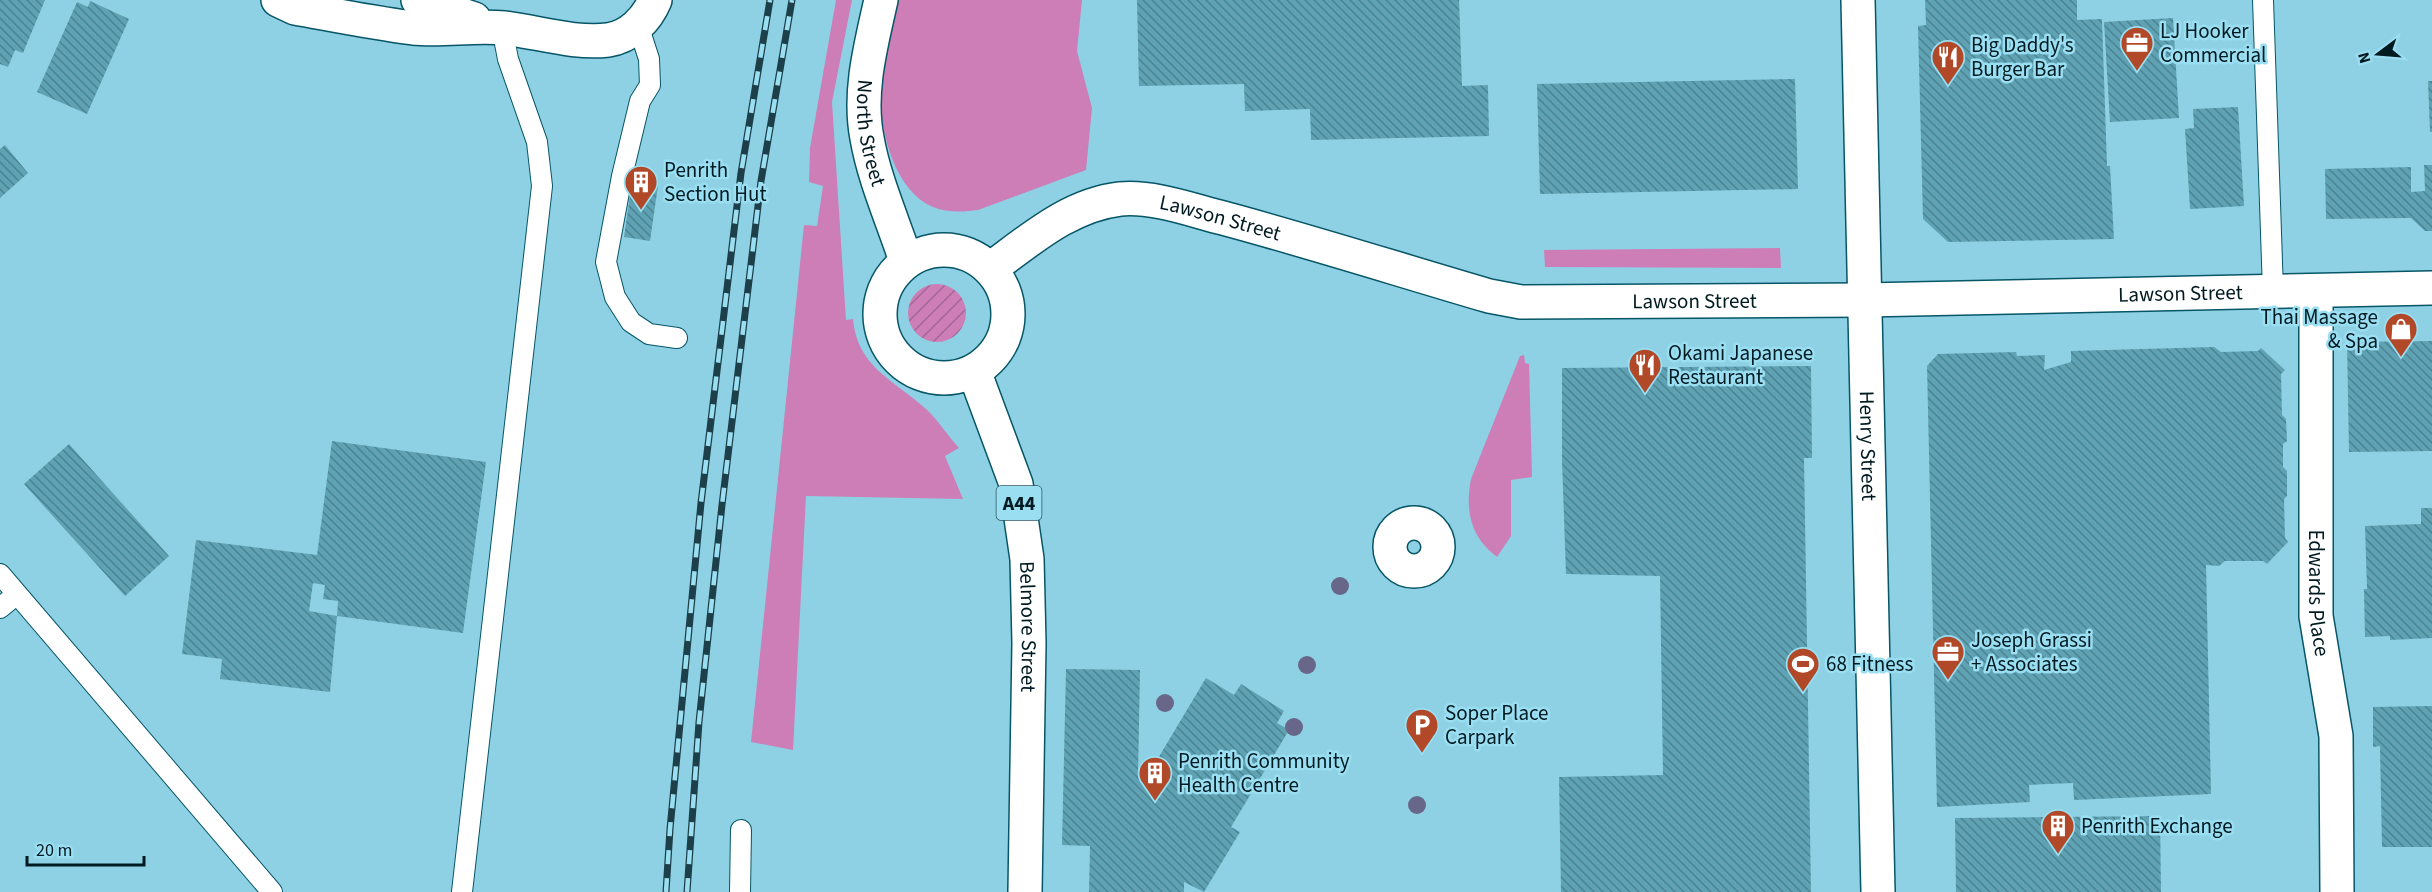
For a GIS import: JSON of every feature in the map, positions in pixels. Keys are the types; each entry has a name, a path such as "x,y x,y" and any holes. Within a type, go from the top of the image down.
{"main road":[{"path":"418,0 502,28"},
{"name":"North Street","path":"881,0 864,93 867,137 906,261"},
{"name":"Henry Street","path":"1858,0 1878,892"},
{"path":"295,3 414,28 502,28 585,40 609,40 647,13"},
{"name":"Lawson Street","path":"990,269 1053,223 1086,207 1121,199 1154,201 1246,225 1504,300 1865,300 2432,288"},
{"path":"940,249 959,251 976,258 990,269 1001,285 1008,304 1007,324 1001,343 989,359 974,371 953,377 932,377 912,370 895,356 885,338 879,317 882,296 891,276 906,261 922,253 940,249"},
{"name":"Edwards Place","path":"2316,291 2316,616 2336,736 2337,892"},
{"name":"Belmore Street","path":"974,371 1016,484 1027,559 1029,643 1024,892"}],"lane":[{"path":"2263,0 2273,291"},
{"path":"647,13 650,85 640,100 622,176 606,262 615,297 631,322 649,334 677,338"},
{"path":"462,892 542,186 537,142 508,58 502,28"},
{"path":"0,574 272,892"},
{"path":"0,608 17,594"},
{"path":"740,892 741,830"}],"shaded area":[{"path":"836,0 852,0 832,102 846,320 853,319 856,335 869,361 926,409 959,448 945,456 963,499 806,496 793,750 751,742 804,225 817,226 823,186 809,182 810,148"},
{"path":"896,0 1082,0 1077,51 1092,108 1086,170 978,210 961,212 944,210 933,207 919,198 897,171 885,135 882,116 880,98 882,72"},
{"path":"1780,248 1781,268 1545,267 1544,250"},
{"path":"931,284 943,284 958,292 966,307 966,319 958,334 943,342 931,342 916,334 908,319 908,307 916,292"},
{"path":"1524,355 1525,363 1529,364 1532,477 1511,480 1511,536 1497,557 1475,532 1469,512 1469,490 1471,479 1520,356"}],"building":[{"path":"0,0 45,0 23,53 15,50 8,67 0,64"},
{"path":"1137,0 1459,0 1462,86 1488,85 1489,136 1311,140 1310,109 1245,111 1244,84 1139,86"},
{"path":"1925,0 2077,0 2077,20 2102,19 2107,166 2110,166 2114,239 1948,242 1923,219 1918,26 1926,25"},
{"path":"90,1 129,19 87,114 37,92 77,2 88,7"},
{"path":"2173,18 2179,118 2110,122 2104,22"},
{"path":"1795,79 1798,189 1540,194 1537,84"},
{"path":"2428,81 2432,81 2432,132 2430,132"},
{"path":"2238,107 2244,206 2190,209 2185,129 2194,128 2193,109"},
{"path":"5,145 28,173 0,198 0,149"},
{"path":"2424,165 2432,165 2432,231 2425,231 2411,218 2326,219 2325,169 2411,167 2411,192 2425,191"},
{"name":"Penrith Section Hut","path":"632,182 658,186 650,241 624,237"},
{"path":"2432,341 2432,451 2349,452 2347,342"},
{"path":"2214,347 2221,352 2258,351 2261,348 2285,370 2281,374 2282,415 2286,419 2287,441 2283,444 2283,467 2287,471 2287,496 2284,499 2285,538 2288,542 2267,564 2263,561 2225,561 2219,566 2206,565 2211,794 2074,800 2073,783 2029,785 2030,802 1937,807 1927,366 1938,354 2016,352 2017,356 2045,355 2044,370 2071,362 2071,351"},
{"path":"1811,366 1812,458 1804,458 1811,892 1561,892 1559,777 1663,775 1660,576 1566,574 1562,461 1562,368"},
{"path":"332,441 486,462 463,633 337,616 330,692 220,679 222,659 182,654 196,540 317,555","holes":["313,583 325,585 323,599 338,601 337,616 309,611"]},
{"path":"69,444 169,556 125,596 24,484"},
{"path":"2421,508 2432,508 2432,638 2390,640 2390,636 2365,637 2364,589 2367,589 2365,526 2421,524"},
{"name":"Penrith Community Health Centre","path":"1066,669 1140,670 1138,777 1141,772 1151,778 1160,763 1157,760 1206,678 1234,695 1241,684 1284,711 1277,723 1289,730 1231,827 1240,832 1204,892 1184,882 1184,892 1089,892 1090,846 1062,845"},
{"path":"2432,706 2432,847 2382,847 2380,746 2373,747 2373,707"},
{"name":"Penrith Exchange","path":"2160,816 2161,892 1956,892 1955,818"}],"railway":[{"path":"666,892 701,503 741,173 770,0"},
{"path":"687,892 699,722 722,505 761,181 792,0"}],"place":[{"name":"LJ Hooker Commercial","path":"2137,72"},
{"name":"Big Daddy's Burger Bar","path":"1948,86"},
{"name":"Penrith Section Hut","path":"641,211"},
{"name":"Thai Massage & Spa","path":"2401,358"},
{"name":"Okami Japanese Restaurant","path":"1645,394"},
{"name":"Joseph Grassi + Associates","path":"1948,681"},
{"name":"68 Fitness","path":"1803,693"},
{"name":"Soper Place Carpark","path":"1422,754"},
{"name":"Penrith Community Health Centre","path":"1155,802"},
{"name":"Penrith Exchange","path":"2058,855"}]}
